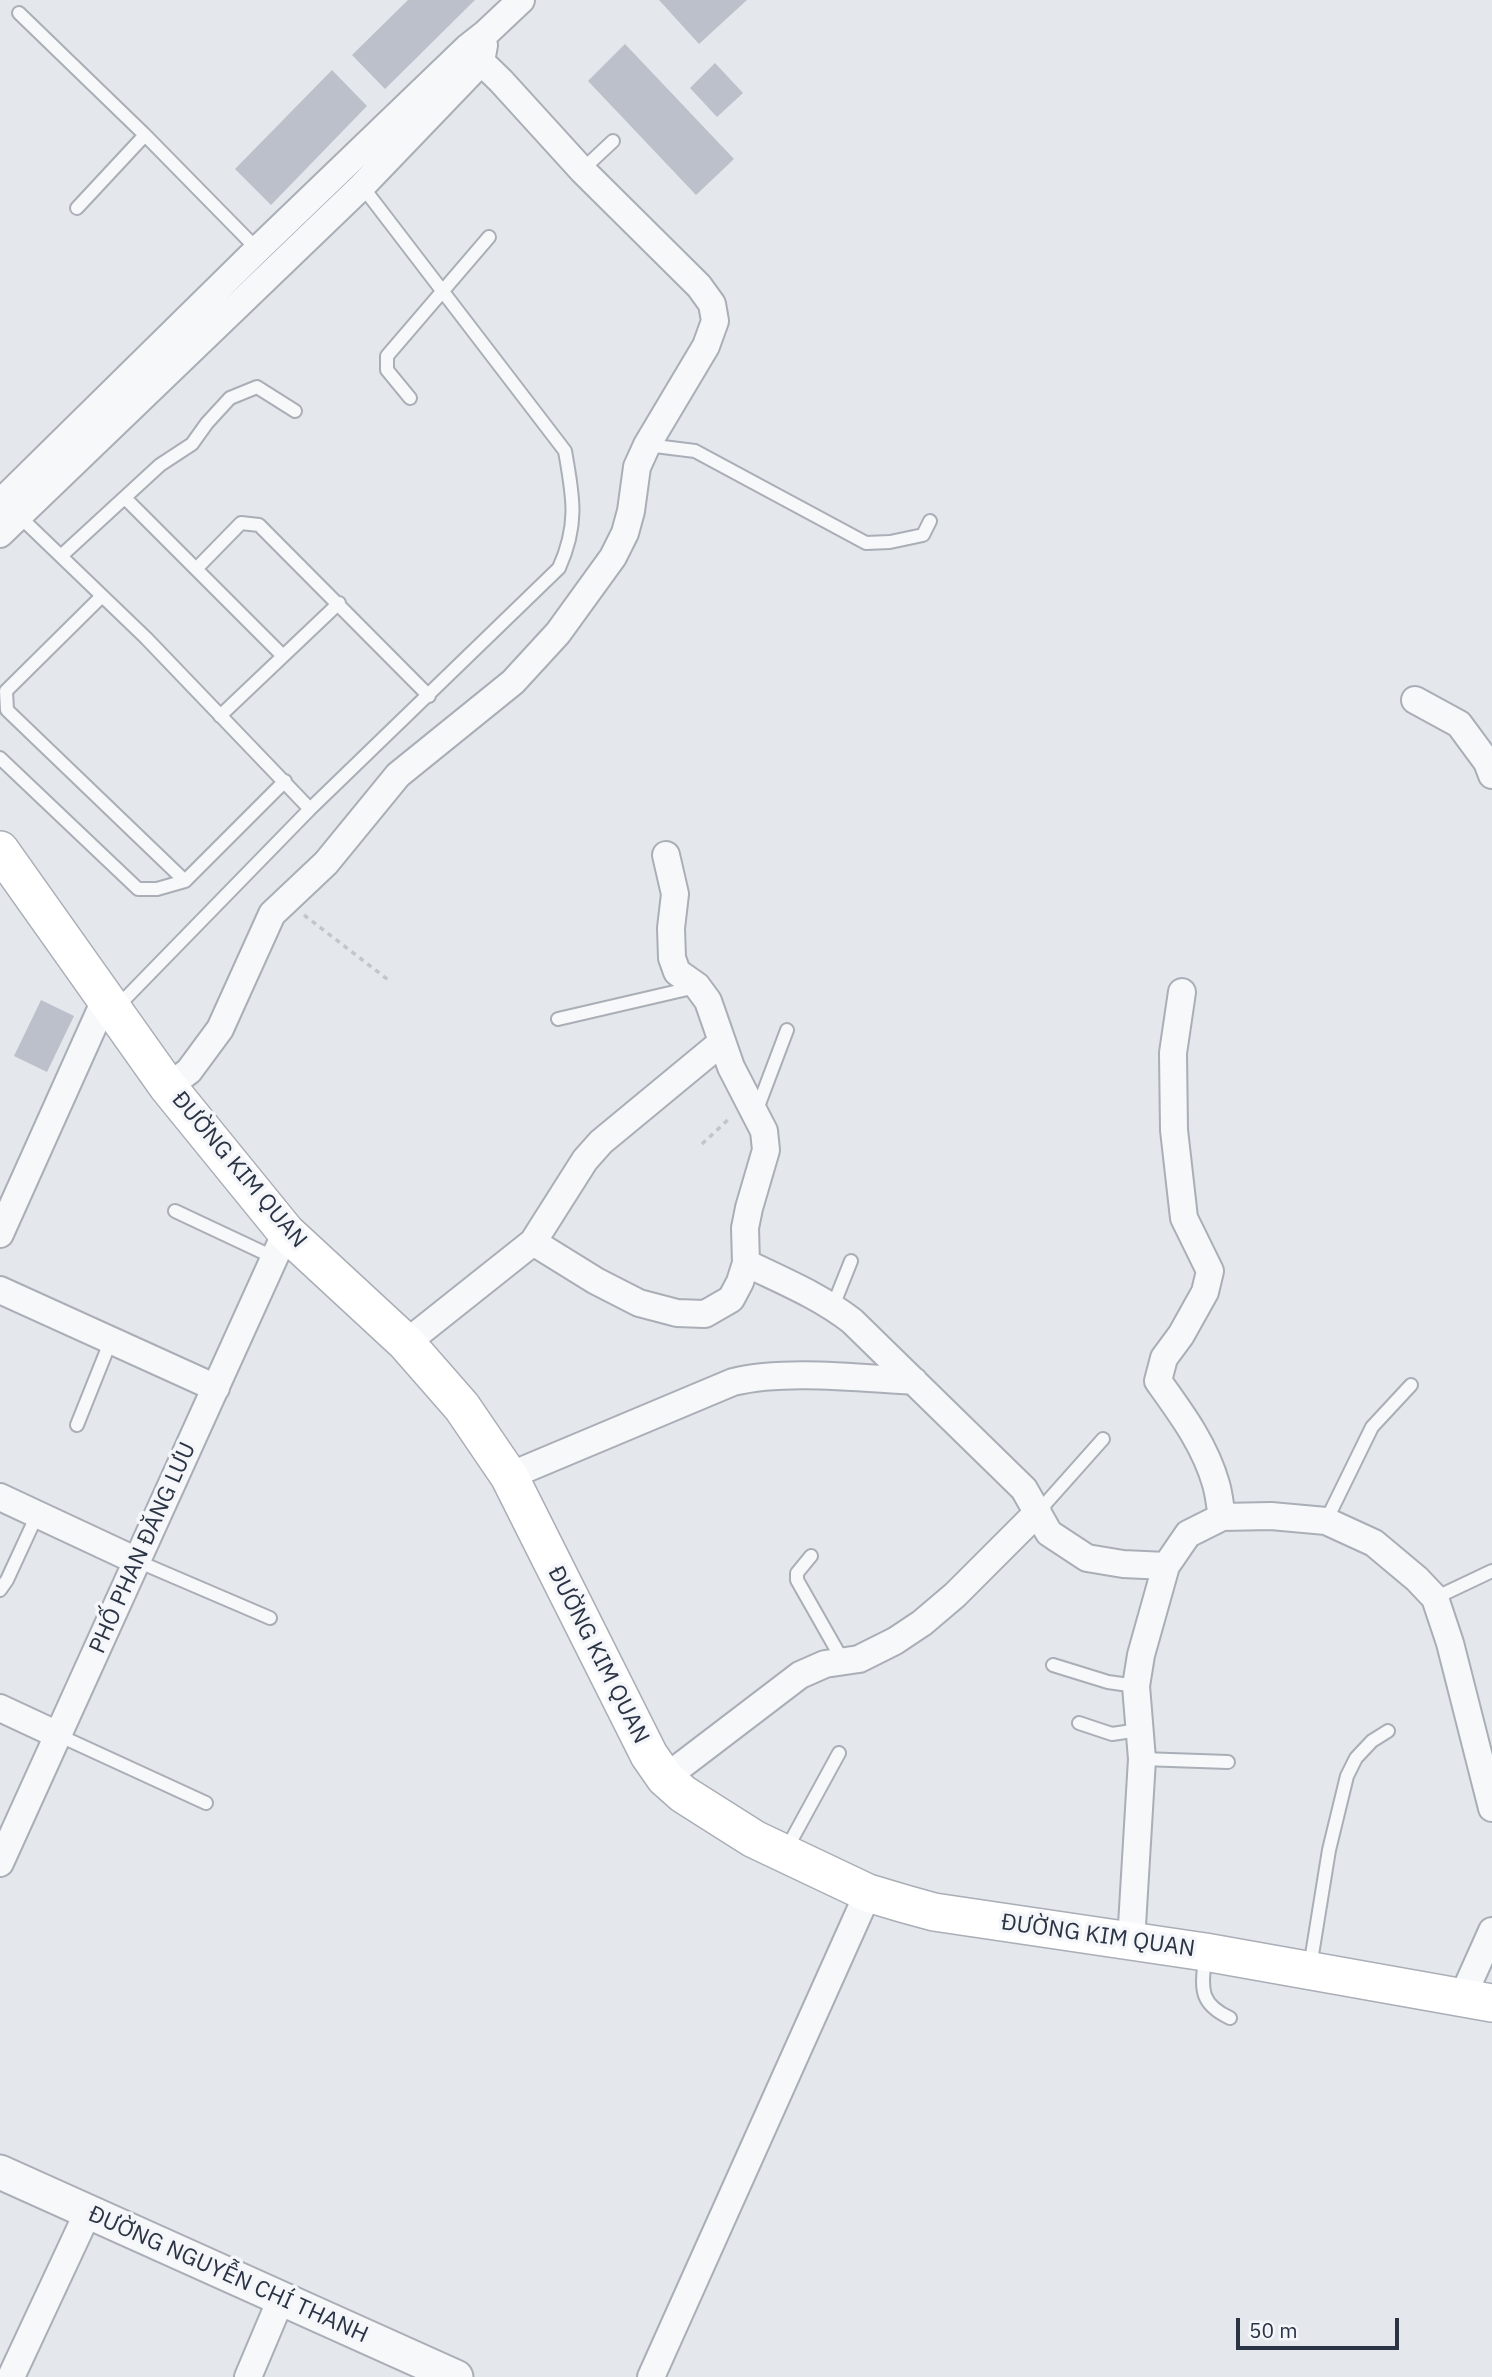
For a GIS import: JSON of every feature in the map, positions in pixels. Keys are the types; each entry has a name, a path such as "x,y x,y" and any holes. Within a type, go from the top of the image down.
{"main road":[{"name":"ĐƯỜNG KIM QUAN","path":"0,850 280,1245 406,1343 462,1408 509,1476 649,1755 664,1778 705,1810 754,1839 869,1894 934,1912 1205,1952 1477,2000"}],"street":[{"path":"267,258 362,186 521,0"},
{"path":"168,1087 189,1072 220,1029 272,914 326,863 398,775 513,682 558,633 613,557 625,533 631,512 637,467 706,346 715,321 712,304 699,286 583,170 478,48"},
{"path":"0,534 8,506 267,258 478,48"},
{"path":"1415,700 1460,724 1487,762 1492,775"},
{"path":"533,1242 596,1281 639,1303 677,1314 705,1314 731,1299 740,1283 746,1263 745,1227 766,1150 764,1131 731,1068 708,1001 696,986 677,972 672,958 671,928 675,894 666,855"},
{"path":"1182,992 1173,1053 1174,1129 1184,1218 1210,1271 1205,1292 1181,1335 1164,1358 1158,1381 1184,1417 1203,1451 1216,1483 1222,1517"},
{"path":"0,1234 109,1006"},
{"path":"406,1343 533,1242 584,1160 601,1142 722,1042"},
{"name":"PHỐ PHAN ĐĂNG LƯU","path":"0,1863 280,1245"},
{"path":"746,1263 833,1306 1024,1489 1049,1533 1087,1558 1123,1564 1166,1566"},
{"path":"0,1290 216,1388"},
{"path":"509,1476 733,1382 749,1378 841,1377 914,1381"},
{"path":"0,1497 137,1561"},
{"path":"664,1778 800,1675 825,1664 859,1659 895,1641 922,1623 955,1595 1038,1512"},
{"path":"1130,1942 1142,1759 1136,1686 1141,1655 1166,1566 1188,1534 1222,1517 1271,1516 1326,1521 1374,1542 1435,1598 1450,1643 1492,1808"},
{"path":"0,1708 58,1735"},
{"path":"650,2377 869,1894"},
{"path":"1477,2000 1492,1931"},
{"name":"ĐƯỜNG NGUYỄN CHÍ THANH","path":"0,2172 456,2377"},
{"path":"11,2377 88,2212"},
{"path":"248,2377 281,2299"}],"lane":[{"path":"19,13 267,258"},
{"path":"77,208 145,135"},
{"path":"583,170 613,141"},
{"path":"109,1006 559,568 568,547 574,501 565,451 362,186"},
{"path":"410,398 387,370 387,356 489,237"},
{"path":"61,556 160,465 192,444 230,398 257,387 295,411"},
{"path":"648,445 695,451 866,543 890,542 923,535 930,522"},
{"path":"125,498 283,656"},
{"path":"8,506 102,596 310,809"},
{"path":"196,569 241,523 259,525 429,696"},
{"path":"102,596 6,691 8,710 185,881"},
{"path":"220,716 339,603"},
{"path":"0,758 138,889 157,889 185,881 285,781"},
{"path":"558,1019 696,986"},
{"path":"752,1106 787,1030"},
{"path":"175,1211 280,1245"},
{"path":"833,1306 850,1261"},
{"path":"77,1425 111,1340"},
{"path":"1326,1521 1372,1427 1411,1385"},
{"path":"1038,1512 1103,1439"},
{"path":"0,1590 37,1515"},
{"path":"811,1556 796,1578 842,1661"},
{"path":"137,1561 270,1618"},
{"path":"1435,1598 1492,1571"},
{"path":"1053,1665 1108,1682 1136,1686"},
{"path":"1079,1723 1112,1734 1139,1730"},
{"path":"1309,1971 1329,1850 1347,1776 1356,1758 1372,1741 1388,1731"},
{"path":"58,1735 206,1803"},
{"path":"784,1854 839,1753"},
{"path":"1142,1759 1228,1762"},
{"path":"1205,1952 1205,1995 1214,2011 1230,2018"}],"path":[{"path":"287,900 311,922 391,982"},
{"path":"702,1144 752,1106"}],"building":[{"path":"408,0 475,0 385,89 352,55"},
{"path":"659,0 747,0 699,44"},
{"path":"625,44 734,159 696,195 588,81"},
{"path":"715,63 743,93 717,117 690,88"},
{"path":"332,70 367,106 271,205 235,169"},
{"path":"41,1000 74,1016 47,1072 14,1056"}]}
